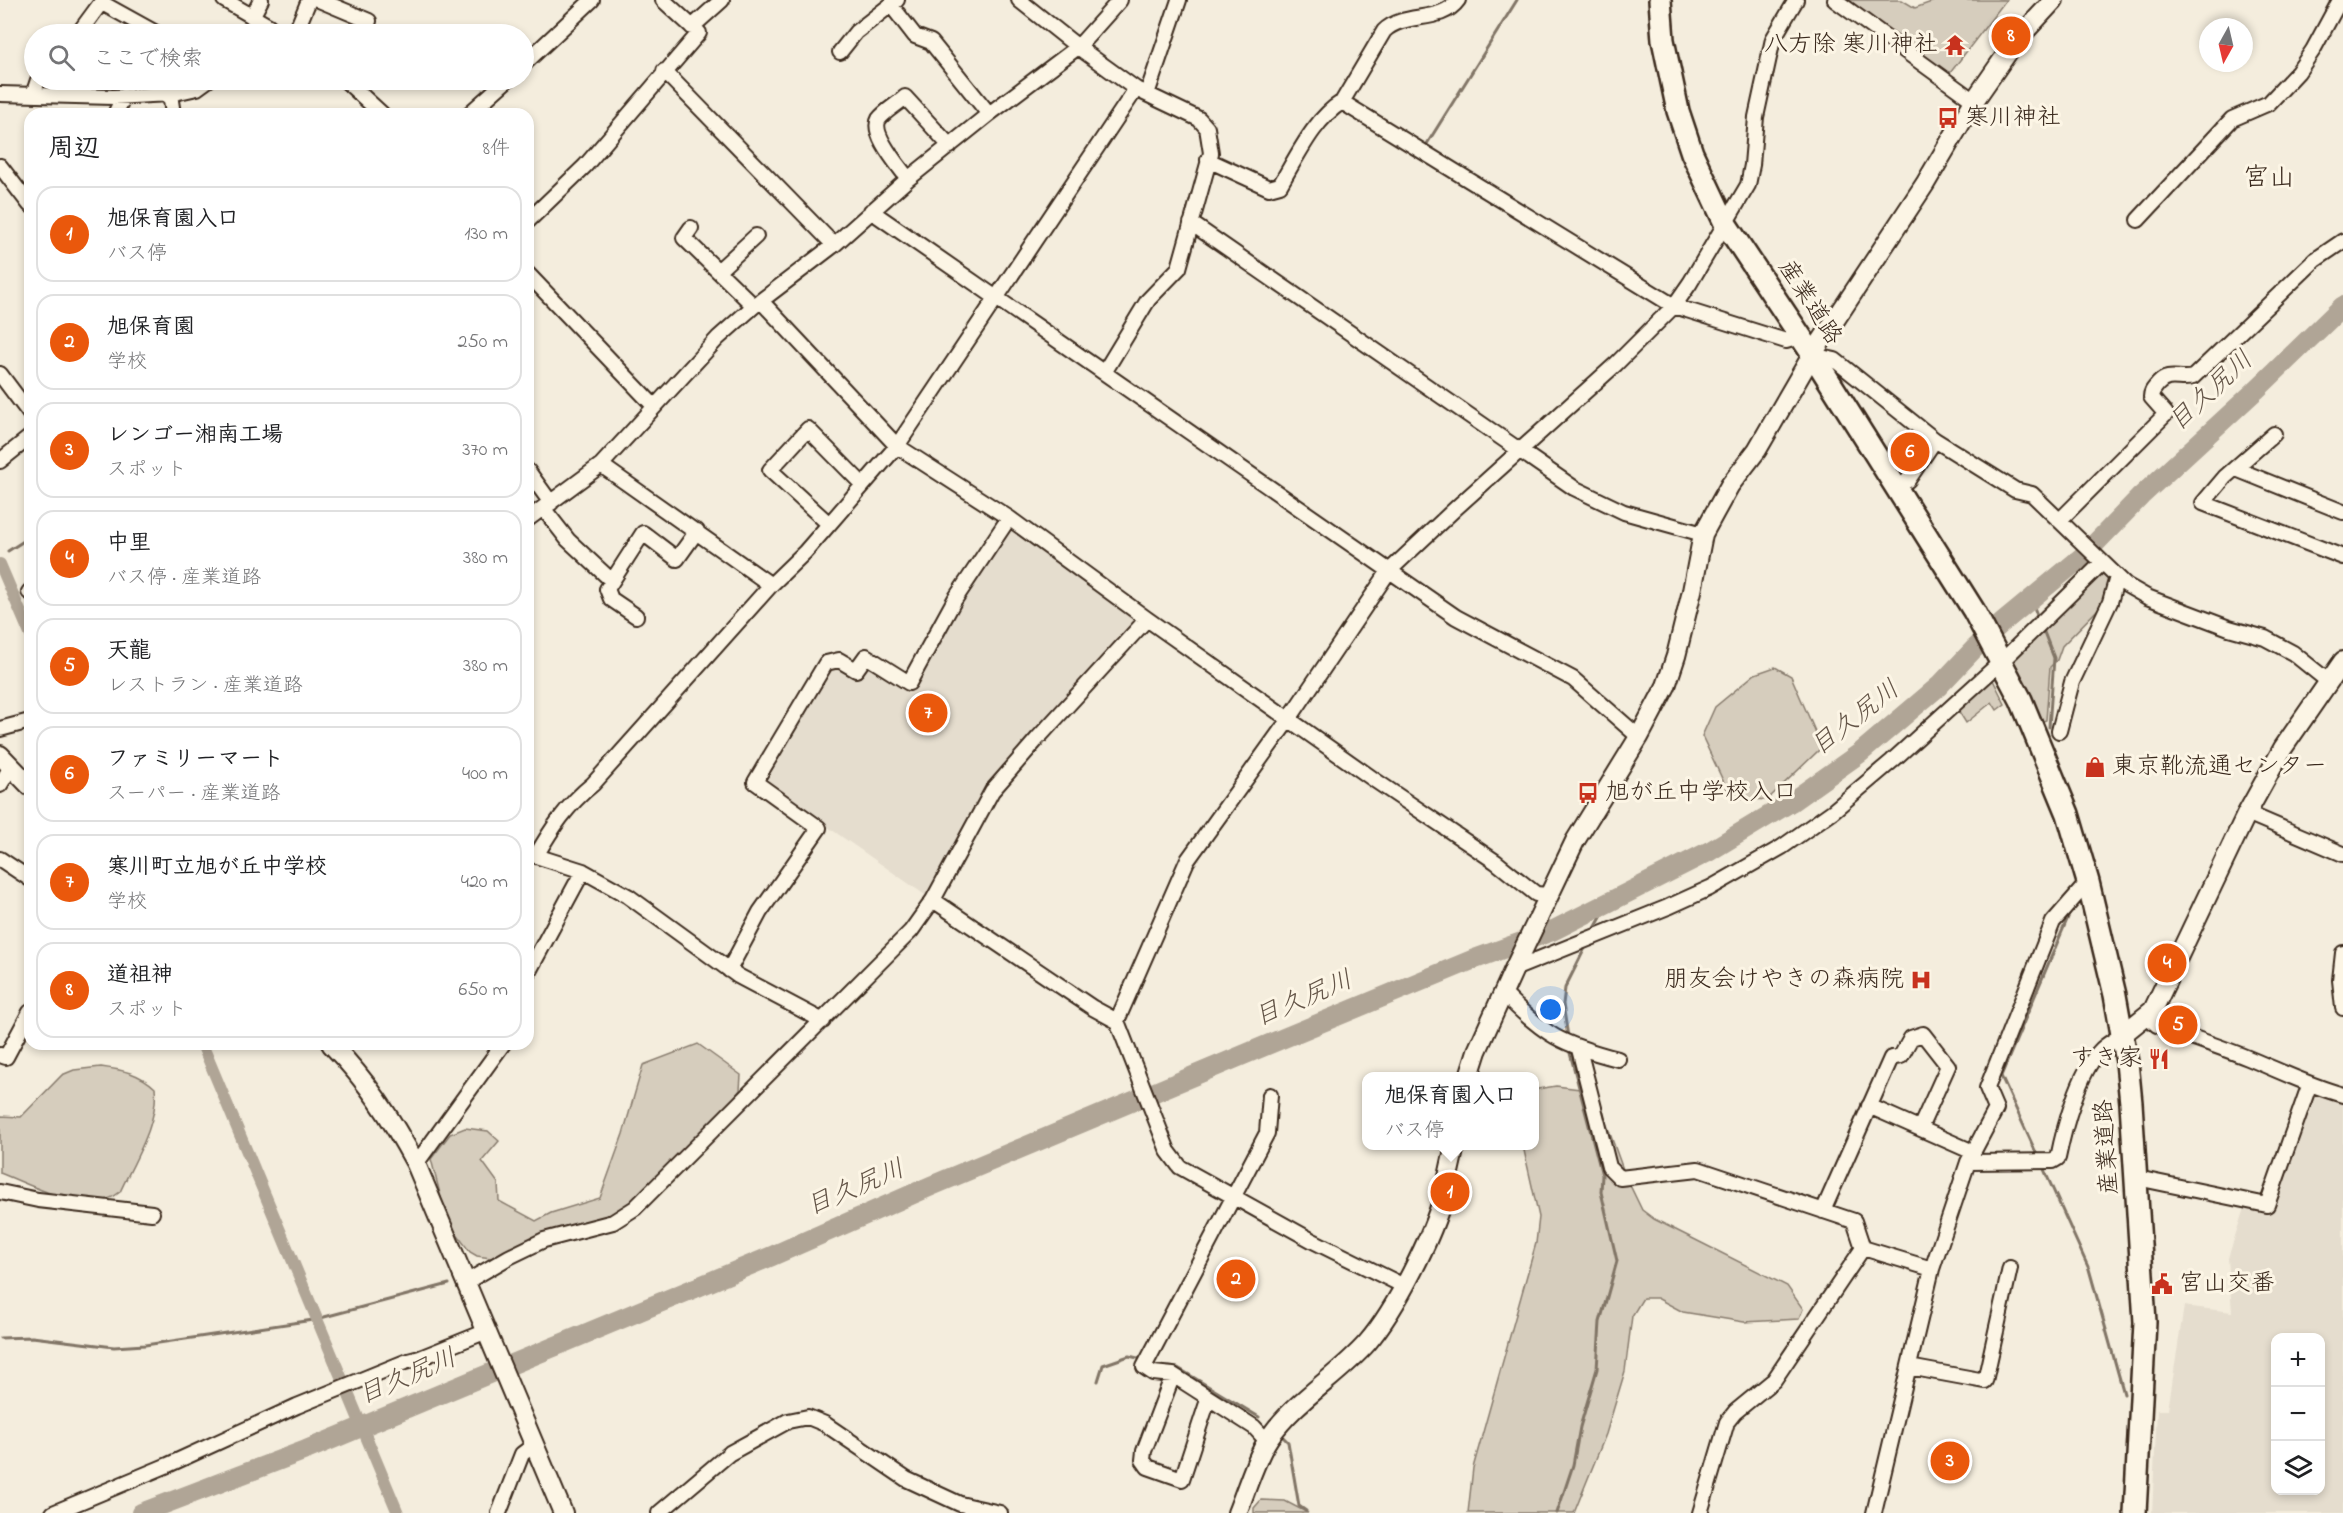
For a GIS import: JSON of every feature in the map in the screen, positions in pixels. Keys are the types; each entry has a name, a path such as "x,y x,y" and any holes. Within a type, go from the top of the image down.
{"main road":[{"name":"産業道路","path":"1660,0 1667,63 1678,111 1692,153 1725,223 1812,355 1974,611 2021,700 2068,814 2088,882 2122,1035 2131,1103 2145,1322 2135,1513"}],"street":[{"path":"224,0 260,24"},
{"path":"252,17 261,0"},
{"path":"298,24 309,0"},
{"path":"319,0 369,21 368,24"},
{"path":"534,55 592,0"},
{"path":"534,214 585,166 664,71 699,33 663,0"},
{"path":"693,27 722,0"},
{"path":"1019,0 1078,47 1141,91 1199,119 1207,128 1210,153 1179,268 1148,300 1105,371"},
{"path":"534,515 602,465 718,338 834,245 908,179 1078,47 1120,0"},
{"path":"534,852 575,798 592,784 771,585 805,552 897,446 995,297 1141,91 1179,0"},
{"path":"1208,160 1269,188 1280,185 1307,140 1333,108 1342,102 1384,31 1393,22 1444,12 1458,0"},
{"path":"1117,1021 1187,861 1289,718 1389,571 1520,449 1616,364 1674,306 1748,185 1756,117 1773,39 1796,0"},
{"path":"1835,0 1974,101"},
{"path":"1471,1072 1477,1051 1503,993 1575,841 1639,737 1666,686 1676,656 1703,534 1730,485 1757,450 1812,355 1925,184 1974,101 2014,42 2054,0"},
{"path":"2138,220 2232,119 2269,103 2298,72 2313,50 2340,0"},
{"path":"85,24 102,1 141,24"},
{"path":"840,52 856,32 894,3 915,36 931,42 989,114"},
{"path":"664,71 834,245"},
{"path":"33,95 35,90"},
{"path":"0,94 124,96 171,94 188,90"},
{"path":"356,90 375,108"},
{"path":"477,108 496,90"},
{"path":"171,94 172,108"},
{"path":"118,108 124,96"},
{"path":"908,179 884,146 878,127 879,120 905,97 950,146"},
{"path":"1342,102 1674,306 1786,341 1800,337"},
{"path":"0,166 24,197"},
{"path":"871,211 1474,628 1562,671 1585,688 1639,737"},
{"path":"1191,223 1574,488 1623,512 1703,534"},
{"path":"692,228 684,238 718,271 758,304 897,446 1009,518 1376,781 1496,862 1545,901"},
{"path":"718,271 756,236"},
{"path":"2060,520 2166,414 2151,398 2151,392 2163,379 2170,376 2193,377 2315,260 2343,241"},
{"path":"534,280 654,406"},
{"path":"1812,355 1829,358 1842,365 1935,440 2015,490 2032,494 2117,577 2147,597 2229,628 2265,638 2293,653 2329,682"},
{"path":"0,374 24,406"},
{"path":"830,524 770,470 808,429 863,485"},
{"path":"2274,434 2225,477 2203,503 2343,557"},
{"path":"1896,488 1908,480 1935,440"},
{"path":"0,461 24,442"},
{"path":"602,465 771,585"},
{"path":"2236,469 2343,512"},
{"path":"534,482 568,540 612,581"},
{"path":"729,970 760,912 819,828 755,782 826,663 839,660 856,669 866,656 909,683 955,599 1009,518"},
{"path":"636,616 611,598 607,589 643,533 677,559 697,531"},
{"path":"1515,967 1710,888 1782,847 1833,811 2040,622 2101,561"},
{"path":"2060,731 2072,682 2110,602 2117,577"},
{"path":"466,1282 544,1240 613,1222 635,1208 668,1172 912,931 933,900 992,791 1147,619"},
{"path":"1869,1106 1920,1128 1970,1157 2053,1161 2058,1158 2062,1134 2088,1065 2102,1048 2153,1010 2247,813 2283,748 2343,660"},
{"path":"0,729 24,723"},
{"path":"0,785 5,761"},
{"path":"5,761 24,780"},
{"path":"2247,813 2343,854"},
{"path":"534,856 584,871 628,896 729,970 823,1021"},
{"path":"0,859 24,875"},
{"path":"534,962 584,871"},
{"path":"1874,1513 1932,1269 1970,1157 1996,1109 1987,1088 2053,922 2088,882"},
{"path":"933,900 1093,1008 1117,1021 1168,1151 1180,1167 1234,1199 1404,1286"},
{"path":"2343,953 2340,980 2343,1008"},
{"path":"1503,993 1551,1036 1579,1049 1618,1059"},
{"path":"2147,1016 2157,1024 2297,1078 2309,1086 2343,1095"},
{"path":"0,1055 6,1057 24,1023"},
{"path":"1823,1211 1891,1059 1901,1056 1911,1038 1923,1034 1948,1066 1920,1128"},
{"path":"1579,1049 1608,1167 1620,1178 1698,1169 1854,1221 1863,1248"},
{"path":"336,1050 376,1097 395,1124 416,1164 563,1513"},
{"path":"416,1164 499,1050"},
{"path":"2137,1178 2267,1205 2309,1086"},
{"path":"1267,1441 1254,1427 1208,1400 1173,1375 1153,1373 1144,1367 1268,1133 1270,1095"},
{"path":"1237,1513 1267,1441 1285,1419 1366,1344 1384,1321 1404,1286 1434,1223 1444,1196 1454,1150"},
{"path":"0,1191 38,1200 153,1214"},
{"path":"1863,1248 1932,1269"},
{"path":"1700,1513 1727,1422 1735,1412 1774,1380 1863,1248"},
{"path":"1909,1367 1985,1382 2010,1268"},
{"path":"53,1513 168,1465 297,1406 399,1365 488,1333"},
{"path":"1173,1375 1144,1451 1143,1460 1148,1467 1182,1479 1208,1400"},
{"path":"659,1513 730,1453 788,1421 808,1417 825,1424 906,1479 960,1504 1000,1513"},
{"path":"499,1513 522,1454 534,1444"}],"shaded area":[{"name":"八方除 寒川神社","path":"1841,0 1902,0 1915,8 1937,0 2006,0 1947,77"},
{"path":"1009,528 1137,622 1034,736 928,897 762,781 829,669 838,665 867,664 911,690 945,625"},
{"path":"2103,569 2112,579 2106,601 2062,646 2057,660 2050,667 2046,720 2043,721 2012,659"},
{"path":"1775,667 1791,676 1821,745 1819,750 1767,800 1739,798 1727,789 1702,736 1715,707 1755,674"},
{"path":"1991,676 2005,704 1997,710 1992,702 1966,723 1958,710"},
{"path":"698,1044 741,1075 740,1090 678,1170 630,1221 564,1236 498,1259 477,1256 470,1252 447,1221 431,1159 450,1134 465,1128 488,1131 499,1141 482,1161 498,1183 499,1201 536,1221 551,1213 600,1198 623,1134 643,1065"},
{"path":"101,1067 130,1073 155,1088 155,1101 149,1128 120,1192 108,1199 93,1202 77,1201 44,1191 0,1173 0,1116 21,1117 62,1075 74,1070"},
{"path":"1556,1086 1580,1089 1599,1103 1625,1175 1642,1210 1654,1219 1787,1286 1803,1309 1799,1319 1744,1322 1683,1312 1657,1298 1643,1298 1632,1316 1625,1371 1606,1434 1574,1513 1468,1513 1473,1468 1536,1243 1539,1217 1524,1150 1539,1150 1539,1089"},
{"path":"2311,1089 2343,1099 2343,1513 2152,1513 2157,1410 2168,1410 2184,1306 2232,1312 2228,1258 2245,1205 2272,1208"},
{"path":"1261,1500 1285,1501 1308,1513 1254,1513 1254,1508"}],"waterway":[{"path":"1425,147 1517,0"},
{"name":"目久尻川","path":"141,1513 306,1450 772,1256 931,1186 1267,1045 1472,960 1552,931 1710,851 1791,802 1860,753 1939,686 2002,623 2083,556 2141,496 2343,306"},
{"path":"8,551 24,541"},
{"path":"0,564 24,620"},
{"path":"2031,599 2038,618"},
{"path":"2042,627 2054,658 2049,727"},
{"path":"1594,930 1609,903"},
{"path":"2038,1157 2001,1076 2069,915"},
{"path":"1568,1037 1563,1004 1565,988 1587,944"},
{"path":"1557,1513 1573,1465 1580,1427 1597,1369 1600,1322 1617,1261 1601,1192 1602,1175 1569,1049"},
{"path":"205,1050 398,1513"},
{"path":"2042,1165 2089,1269 2124,1394"},
{"path":"0,1338 32,1337 114,1347 145,1345 313,1320 449,1284"},
{"path":"1098,1381 1103,1365 1129,1356 1142,1359"},
{"path":"1169,1367 1178,1368 1259,1417"},
{"path":"1282,1436 1288,1442 1299,1506 1306,1511"}],"place":[{"name":"道祖神","path":"2011,36"},
{"name":"八方除 寒川神社","path":"1955,45"},
{"name":"寒川神社","path":"1948,118"},
{"name":"ファミリーマート","path":"1910,452"},
{"name":"寒川町立旭が丘中学校","path":"928,713"},
{"name":"東京靴流通センター","path":"2095,767"},
{"name":"旭が丘中学校入口","path":"1588,793"},
{"name":"中里","path":"2167,963"},
{"name":"朋友会けやきの森病院","path":"1921,980"},
{"name":"天龍","path":"2178,1025"},
{"name":"すき家","path":"2159,1059"},
{"name":"旭保育園入口","path":"1450,1192"},
{"name":"旭保育園","path":"1236,1279"},
{"name":"宮山交番","path":"2162,1284"},
{"name":"レンゴー湘南工場","path":"1950,1461"}],"district":[{"name":"宮山","path":"2269,179"}]}
